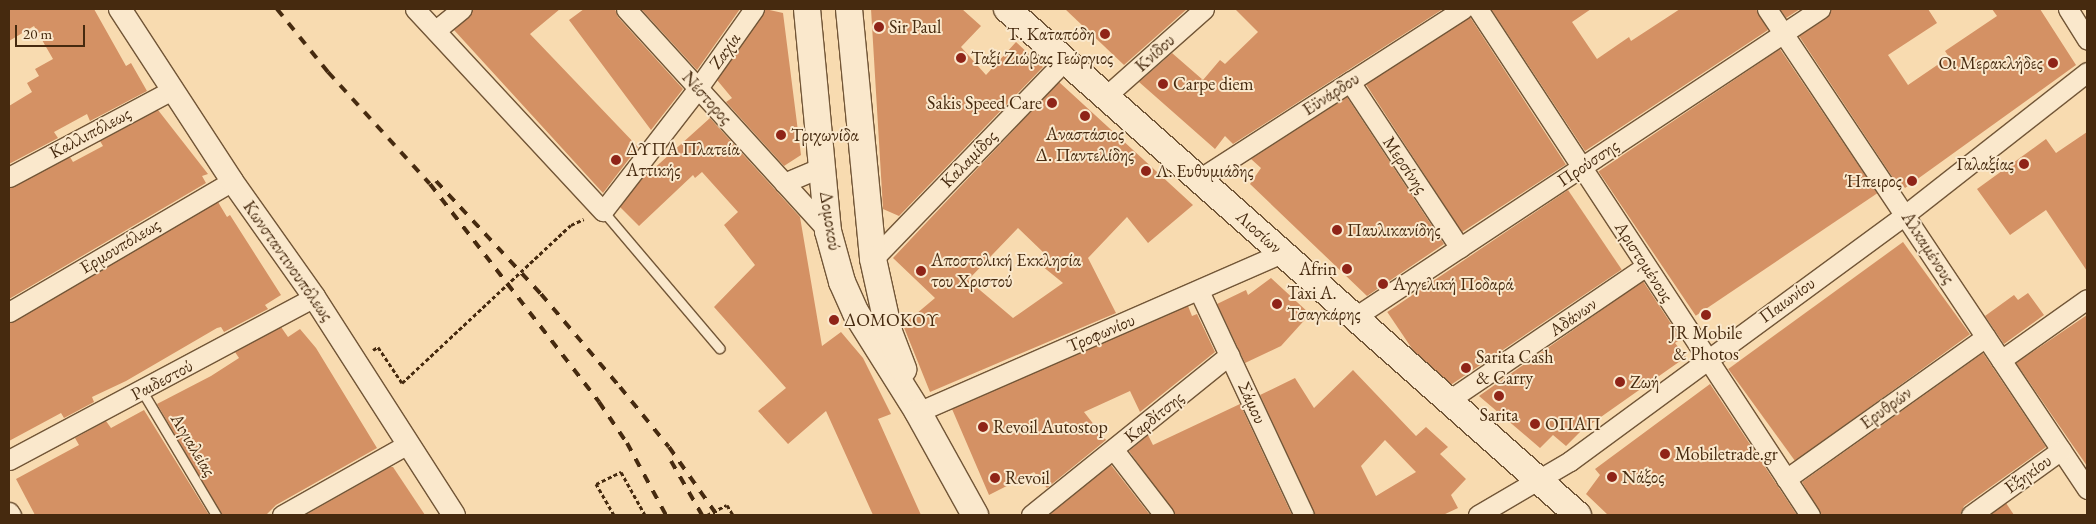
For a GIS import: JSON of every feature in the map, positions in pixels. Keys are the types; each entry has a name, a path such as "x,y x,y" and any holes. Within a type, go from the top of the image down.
{"main road":[{"name":"Δομοκού","path":"807,9 828,231 842,282 856,314 918,412 975,515"},
{"name":"Δομοκού","path":"849,9 873,259 889,332 918,412"},
{"name":"Λιοσίων","path":"1007,9 1578,515"}],"street":[{"name":"Κωνσταντινουπόλεως","path":"120,9 232,181 314,297 454,515"},
{"path":"415,9 603,211"},
{"path":"436,30 462,9"},
{"name":"Νέστορος","path":"626,9 828,231"},
{"name":"Ζαχία","path":"603,211 698,88 754,9"},
{"name":"Κνίδου","path":"1106,96 1204,9"},
{"name":"Εϋνάρδου","path":"1199,179 1463,9"},
{"name":"Αριστομένους","path":"1478,9 1810,515"},
{"name":"Αλκαμένους","path":"1766,9 1906,214 2087,489"},
{"name":"Προύσσης","path":"1355,317 1820,9"},
{"path":"2068,9 2087,39"},
{"name":"Καλαμίδος","path":"873,259 1065,60"},
{"name":"Παιωνίου","path":"1478,515 1570,462 1707,358 1906,214 2087,72"},
{"name":"Μερσίνης","path":"1350,82 1460,248"},
{"name":"Καλλιπόλεως","path":"9,177 172,90"},
{"path":"784,183 822,168"},
{"name":"Ερμουπόλεως","path":"9,312 232,181"},
{"name":"Τροφωνίου","path":"918,412 1199,291 1282,253"},
{"name":"Αδάνων","path":"1449,400 1646,266"},
{"name":"Σάμου","path":"1199,291 1304,515"},
{"name":"Ραιδεστού","path":"9,460 142,391 314,297"},
{"path":"2001,360 2087,299"},
{"name":"Ερυθρών","path":"1786,479 1986,336"},
{"name":"Καρδίτσης","path":"1031,515 1230,355"},
{"path":"292,513 408,444"},
{"path":"1114,450 1164,515"},
{"name":"Εξηκίου","path":"1971,515 2061,450"}],"lane":[{"path":"603,211 719,348"},
{"name":"Αιγιαλείας","path":"142,391 216,515"}],"path":[{"path":"378,347 402,383 571,225 583,220"},
{"path":"614,515 596,484 621,472 645,515"},
{"path":"706,515 727,505 733,515"}],"building":[{"path":"9,9 94,9 126,66 131,63 147,91 90,121 87,114 54,132 58,138 9,164 9,106 32,92 27,83 39,76 35,69 53,59 34,26 9,41"},
{"path":"473,9 560,9 530,34 638,147 603,193 454,30 469,17"},
{"path":"584,9 615,9 618,17 683,89 651,130 569,20"},
{"path":"641,9 740,9 697,70"},
{"path":"765,9 783,13 801,155 784,166 726,102 732,98 717,80"},
{"path":"871,9 962,9 981,26 961,47 986,75 1016,42 1043,67 899,216 883,209"},
{"path":"1065,9 1187,9 1124,65"},
{"path":"1235,9 1443,9 1233,144 1225,136 1215,149 1139,82 1172,53 1203,80 1220,60 1225,64 1258,32"},
{"path":"1491,9 1591,9 1572,22 1597,59 1629,37 1631,41 1680,9 1756,9 1768,30 1585,151"},
{"path":"1780,9 1800,9 1786,18"},
{"path":"1831,9 1928,9 1937,23 1888,55 1908,85 1949,57 1945,51 1997,16 1992,9 2040,9 2076,65 1905,188 1898,179 1895,181 1799,36 1827,18"},
{"path":"1470,17 1566,165 1462,232 1366,85"},
{"path":"1780,49 1877,193 1696,316 1598,171"},
{"path":"1059,82 1193,205 1148,243 1127,217 1088,258 1116,313 930,392 903,325 935,298 893,258","holes":["1018,228 1044,253 1036,261 1063,283 1013,318 968,280"]},
{"path":"1347,97 1444,244 1367,296 1250,184 1261,168 1251,159"},
{"path":"158,110 208,174 202,176 206,183 9,299 9,188 70,157 73,162 103,146 100,141"},
{"path":"710,118 800,217 822,346 841,332 863,358 891,414 878,419 921,515 873,515 826,411 788,444 758,411 786,388 714,307 755,265 724,225 738,212 702,172 695,178 693,175 639,226 620,207 640,181"},
{"path":"2087,132 2087,271 2046,210 2010,235 1977,189 2046,139 2056,153"},
{"path":"1568,190 1622,270 1441,391 1387,312"},
{"path":"218,202 227,217 230,215 281,295 265,305 268,309 224,332 221,327 217,328 126,381 92,397 94,402 64,418 61,413 9,441 9,323"},
{"path":"1903,242 1970,334 1795,461 1728,369"},
{"path":"1271,278 1310,314 1281,346 1245,363 1217,304 1246,290 1248,295"},
{"path":"1643,281 1681,339 1675,343 1686,357 1581,431 1566,446 1553,435 1540,448 1479,396"},
{"path":"2028,293 2044,315 2004,344 1985,316 2014,295 2018,300"},
{"path":"1188,306 1192,316 1197,314 1215,352 1140,412 1130,391 1084,412 1106,440 1047,488 1034,472 989,495 952,409"},
{"path":"2087,315 2087,466 2016,363"},
{"path":"281,327 288,337 300,329 316,348 377,448 276,505 266,515 222,515 157,404 211,376 239,358 235,352"},
{"path":"1983,353 2046,447 1964,506 1960,515 1821,515 1802,482"},
{"path":"1353,370 1416,436 1426,427 1448,447 1440,454 1466,479 1451,495 1458,508 1443,515 1315,515 1260,395 1295,378 1314,408","holes":["1385,440 1416,472 1376,496 1361,466"]},
{"path":"1710,384 1797,515 1608,515 1586,494 1600,475 1595,469"},
{"path":"1240,404 1292,515 1175,515 1129,451 1148,435 1153,445"},
{"path":"144,410 209,515 35,515 16,479 79,445 75,438 106,421 111,428"},
{"path":"1111,465 1150,515 1049,515"},
{"path":"393,467 425,515 307,514"},
{"path":"2006,503 2014,515 1990,515"}],"railway":[{"path":"277,9 328,72 430,184 599,402 627,443 666,515"},
{"path":"436,181 541,294 620,387 669,447 717,515"},
{"path":"671,461 702,515"}],"place":[{"name":"Sir Paul","path":"879,27"},
{"name":"Τ. Καταπόδη","path":"1105,34"},
{"name":"Ταξί Ζιώβας Γεώργιος","path":"961,58"},
{"name":"Οι Μερακλήδες","path":"2053,63"},
{"name":"Carpe diem","path":"1163,84"},
{"name":"Sakis Speed Care","path":"1052,103"},
{"name":"Αναστάσιος Δ. Παντελίδης","path":"1085,116"},
{"name":"Τριχωνίδα","path":"781,135"},
{"name":"ΔΥΠΑ Πλατεία Αττικής","path":"616,160"},
{"name":"Γαλαξίας","path":"2024,164"},
{"name":"Λ. Ευθυμιάδης","path":"1146,171"},
{"name":"Ήπειρος","path":"1912,181"},
{"name":"Παυλικανίδης","path":"1337,230"},
{"name":"Afrin","path":"1347,269"},
{"name":"Αποστολική Εκκλησία του Χριστού","path":"921,271"},
{"name":"Αγγελική Ποδαρά","path":"1383,284"},
{"name":"Taxi Α. Τσαγκάρης","path":"1277,304"},
{"name":"JR Mobile & Photos","path":"1706,315"},
{"name":"ΔΟΜΟΚΟΥ","path":"834,320"},
{"name":"Sarita Cash & Carry","path":"1466,368"},
{"name":"Ζωή","path":"1620,382"},
{"name":"Sarita","path":"1499,396"},
{"name":"ΟΠΑΠ","path":"1535,424"},
{"name":"Revoil Autostop","path":"983,427"},
{"name":"Mobiletrade.gr","path":"1665,454"},
{"name":"Νάξος","path":"1612,477"},
{"name":"Revoil","path":"995,478"}]}
